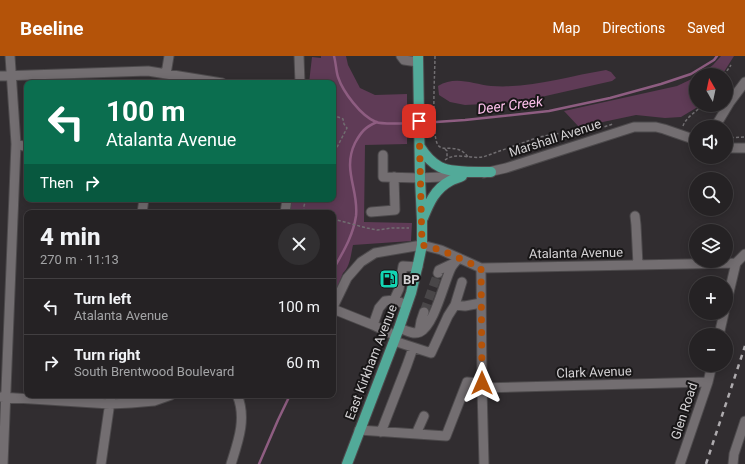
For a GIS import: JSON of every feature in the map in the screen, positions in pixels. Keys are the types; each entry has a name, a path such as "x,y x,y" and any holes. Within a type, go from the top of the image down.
{"main road":[{"name":"East Kirkham Avenue","path":"346,464 411,293 422,245 418,59"},
{"path":"420,147 424,154 441,168 463,172 491,172"},
{"path":"422,222 431,199 438,190 450,181 462,176"}],"street":[{"path":"3,464 2,397 16,144 10,56"},
{"path":"166,74 169,56"},
{"path":"299,56 300,80"},
{"path":"401,56 404,60 418,59"},
{"path":"0,76 148,71 203,80"},
{"path":"720,120 730,102 745,82"},
{"name":"Marshall Avenue","path":"394,177 420,178 462,176 491,172 634,127 660,128 689,138"},
{"path":"16,144 24,146"},
{"path":"733,148 745,148"},
{"path":"371,212 395,210 394,177 383,177 383,156"},
{"path":"635,216 638,265"},
{"path":"336,302 347,278 361,262 375,253 422,245"},
{"name":"Atalanta Avenue","path":"422,245 441,250 457,261 481,268 736,263"},
{"path":"733,276 736,263 745,254"},
{"path":"438,273 439,270 457,261"},
{"path":"396,335 424,330 434,312 451,268 457,261"},
{"path":"394,300 399,289 403,266 418,267"},
{"path":"481,268 484,464"},
{"path":"336,309 396,335 412,348 431,353 448,316 455,305 462,282"},
{"path":"373,325 379,308 385,301 394,300 407,304"},
{"path":"455,305 465,306 481,303"},
{"path":"419,332 424,312"},
{"path":"381,432 412,348"},
{"name":"Glen Road","path":"680,464 710,372"},
{"name":"Clark Avenue","path":"416,434 446,436 467,382 482,385 708,382"},
{"path":"2,397 24,397"},
{"path":"56,398 111,399 131,404 154,401 162,398"},
{"path":"231,464 238,442 241,425 241,410 238,398"},
{"path":"101,464 111,399"},
{"path":"359,430 416,434 424,416"},
{"path":"733,464 734,454 745,421"}],"path":[{"path":"435,56 435,136 437,144 440,148 460,149 469,158"},
{"path":"682,126 685,121 696,112"},
{"path":"336,119 344,119 344,124 347,128 336,147"},
{"path":"442,162 447,158 456,156 469,158 483,157 539,137 561,133 591,131 618,123"},
{"path":"733,138 745,137"},
{"path":"445,149 447,151 447,158"},
{"path":"336,220 377,230 409,228"}],"shaded area":[{"path":"321,56 346,56 348,65 360,88 375,95 407,94 407,144 365,145 364,222 412,223 411,241 353,245 349,264 343,273 336,290 336,210 289,210 291,202 336,202 336,80 309,80 312,57 321,58"},
{"path":"721,56 734,56 726,68 709,68"},
{"path":"606,70 611,72 616,78 612,81 519,102 465,105 450,102 439,95 438,86 451,81 464,81 491,86 520,86"},
{"path":"689,80 689,112 681,117 665,118 636,115 579,127 564,111 677,86"}],"waterway":[{"name":"Deer Creek","path":"334,56 340,83 353,103 364,115 379,123 416,123"},
{"name":"Deer Creek","path":"421,123 549,111 610,98 691,74 714,60 717,56"},
{"path":"336,265 350,237 356,216 355,197 350,171 351,153 361,133 366,128 377,122"},
{"path":"259,464 289,398"}],"tunnel":[{"path":"424,312 438,273"}],"railway":[{"path":"706,464 745,346"}],"place":[{"name":"BP","path":"389,279"}],"route":[{"path":"419,121 422,245 441,250 481,268 482,383"}]}
